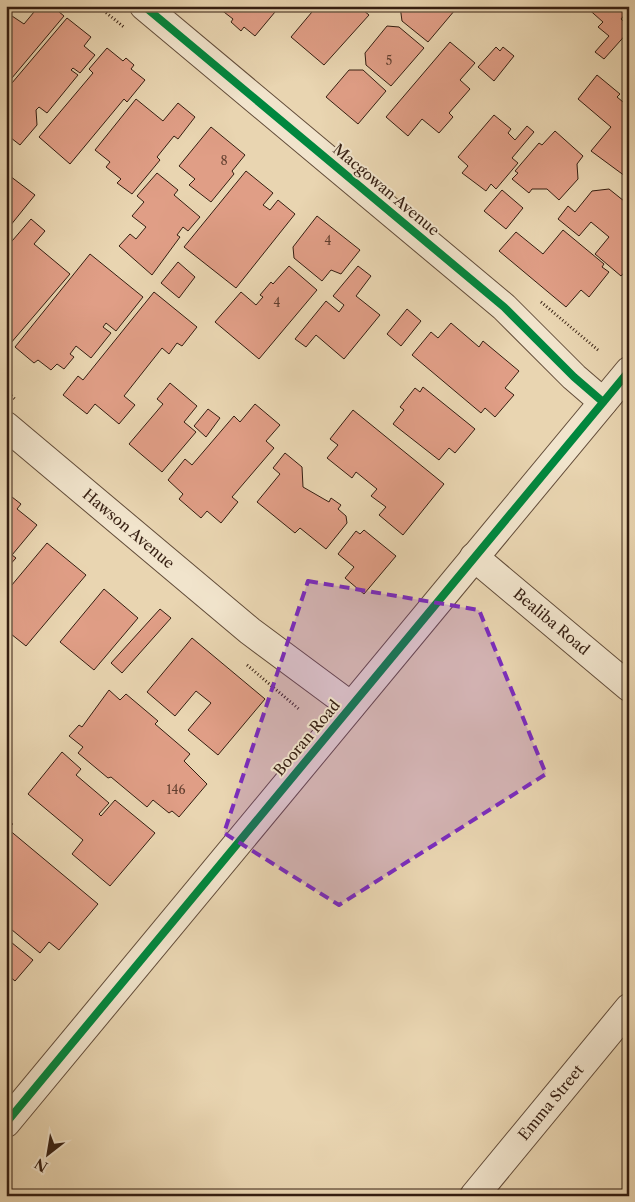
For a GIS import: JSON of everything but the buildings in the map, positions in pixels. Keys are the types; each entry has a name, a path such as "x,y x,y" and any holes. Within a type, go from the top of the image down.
{"street":[{"name":"Macgowan Avenue","path":"144,6 504,307 616,387"},
{"name":"Booran Road","path":"6,1123 616,387"},
{"name":"Hawson Avenue","path":"6,426 346,712"},
{"name":"Bealiba Road","path":"474,557 629,687"},
{"name":"Emma Street","path":"474,1196 629,1008"}],"highlighted area":[{"path":"308,581 479,610 546,774 339,905 224,833"}],"cycle path":[{"path":"144,6 504,307 574,377 603,402"},
{"path":"6,1123 629,371"}]}
